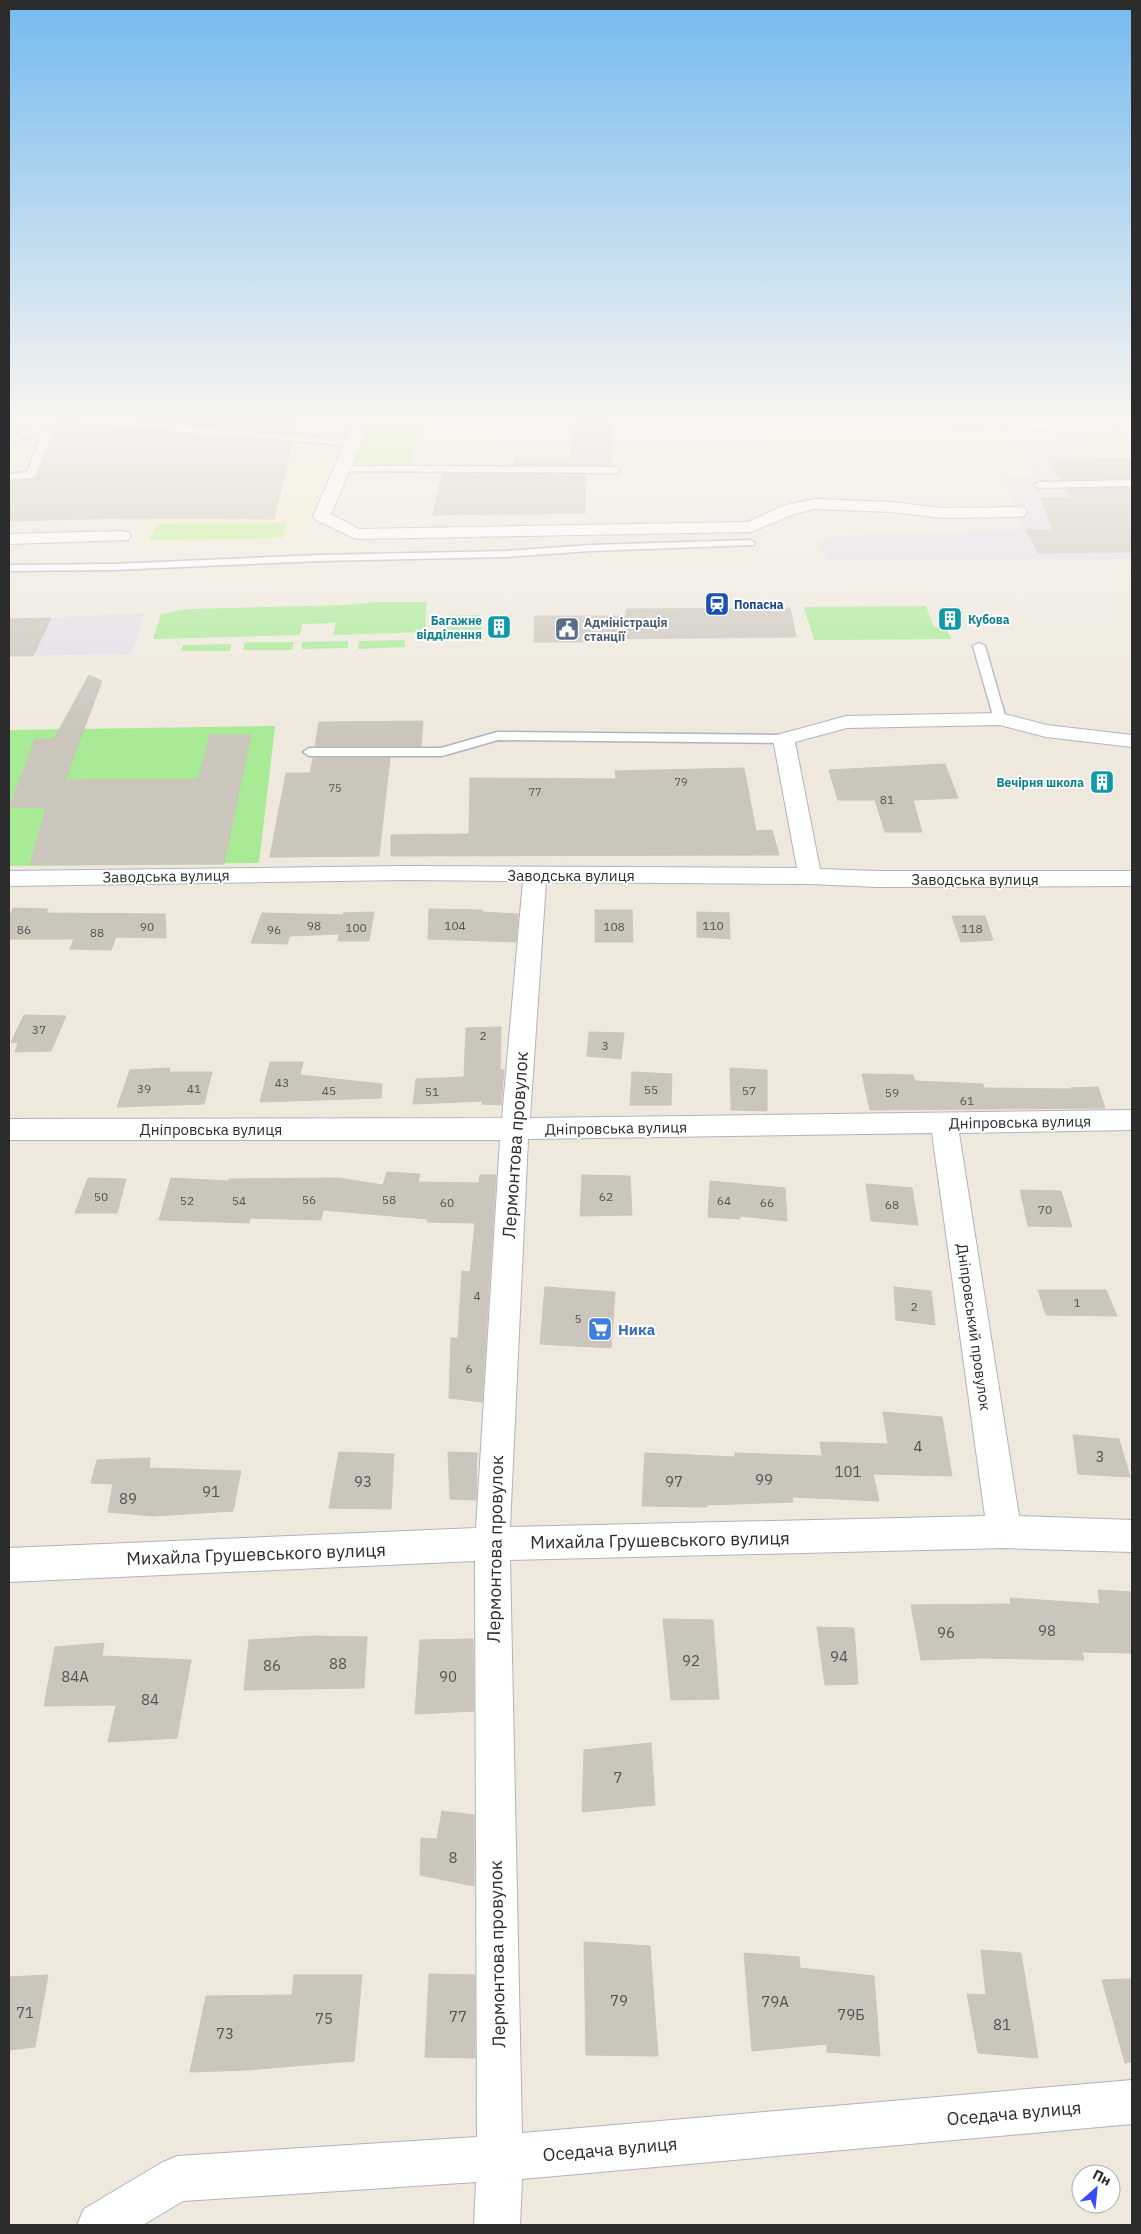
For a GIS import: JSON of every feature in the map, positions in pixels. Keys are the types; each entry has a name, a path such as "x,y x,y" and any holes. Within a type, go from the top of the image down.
{"street":[{"path":"338,524 356,534 751,527 757,524"},
{"path":"9,539 122,536"},
{"path":"810,876 784,739 846,722 1000,719 1046,731 1132,741"},
{"name":"Заводська вулиця","path":"9,878 404,873 810,876 878,879 1132,879"},
{"name":"Лермонтова провулок","path":"497,2225 500,2158 492,1544 515,1129 535,875"},
{"name":"Дніпровська вулиця","path":"9,1129 515,1129 1132,1120"},
{"name":"Дніпровський провулок","path":"944,1123 1004,1532"},
{"name":"Михайла Грушевського вулиця","path":"9,1565 492,1544 1004,1532 1132,1536"},
{"name":"Оседача вулиця","path":"100,2225 177,2179 500,2158 1132,2102"}],"lane":[{"path":"9,568 114,568 319,558 506,554 591,548 750,543"},
{"path":"979,646 1000,719"},
{"path":"309,752 442,752 497,736 784,739"}],"shaded area":[{"path":"145,524 310,524 304,540 137,544"},
{"path":"1022,524 1132,524 1132,559 827,560 818,543 836,536 1024,529"},
{"path":"145,613 132,654 10,656 26,619"}],"green space":[{"path":"156,524 286,524 283,538 149,540"},
{"path":"375,602 427,602 425,632 333,635 336,623 302,624 300,635 153,639 161,614 187,609 348,605"},
{"path":"926,606 934,627 944,627 952,639 814,640 804,607"},
{"path":"481,615 482,636 444,636 443,616"},
{"path":"405,640 405,647 358,649 359,641"},
{"path":"348,641 348,648 302,649 302,642"},
{"path":"245,642 294,642 292,650 243,650"},
{"path":"231,644 230,651 181,651 183,645"},
{"path":"275,726 259,863 9,866 9,730"}],"building":[{"path":"1051,524 1132,524 1132,552 1038,553 1026,529 1053,531"},
{"name":"Попасна","path":"790,608 796,637 600,639 601,642 534,642 535,616 626,616 626,609"},
{"path":"51,618 33,656 9,656 9,619"},
{"path":"89,675 102,681 65,780 198,779 210,735 251,735 224,864 30,865 46,808 10,807 35,739 54,739"},
{"path":"423,721 421,746 315,746 319,722"},
{"path":"313,758 390,758 379,856 270,857 286,773 310,773"},
{"path":"945,764 958,798 913,800 922,832 885,832 875,800 838,800 829,770"},
{"path":"744,768 756,831 772,830 779,855 391,856 391,835 469,834 470,778 616,779 615,771"},
{"path":"13,908 48,909 46,913 165,914 166,938 116,937 111,950 70,949 74,939 9,939 9,918"},
{"path":"429,909 482,910 482,912 518,914 516,942 428,939"},
{"path":"595,910 632,910 633,942 595,942"},
{"path":"374,912 369,941 338,941 339,934 290,936 287,944 251,943 262,913 343,915 343,913"},
{"path":"697,912 729,913 730,939 697,937"},
{"path":"952,916 985,916 993,940 961,942"},
{"path":"24,1015 66,1016 51,1051 15,1052 18,1043 11,1042"},
{"path":"501,1027 500,1069 504,1070 501,1105 482,1104 482,1101 413,1104 416,1079 464,1077 466,1028"},
{"path":"589,1032 624,1033 621,1059 587,1056"},
{"path":"270,1062 303,1062 300,1075 382,1084 381,1098 260,1102"},
{"path":"170,1068 169,1072 212,1072 204,1104 117,1107 130,1070"},
{"path":"730,1068 767,1070 767,1111 731,1110"},
{"path":"632,1072 672,1074 671,1105 630,1105"},
{"path":"862,1074 913,1075 915,1081 983,1084 984,1088 1071,1089 1098,1087 1105,1108 870,1110"},
{"path":"387,1172 420,1174 418,1182 479,1183 480,1175 496,1175 482,1402 449,1398 451,1338 458,1338 462,1271 470,1272 475,1223 427,1222 427,1219 323,1210 321,1220 250,1218 249,1223 159,1220 171,1178 229,1181 229,1179 338,1178 383,1185"},
{"path":"582,1175 630,1176 632,1215 580,1216"},
{"path":"88,1178 126,1179 117,1213 75,1213"},
{"path":"710,1181 785,1188 787,1221 740,1216 740,1219 708,1217"},
{"path":"866,1184 912,1188 918,1225 871,1221"},
{"path":"1020,1190 1061,1191 1072,1227 1028,1226"},
{"path":"545,1287 615,1292 611,1348 540,1344"},
{"path":"894,1287 931,1291 935,1325 896,1320"},
{"path":"1038,1290 1106,1290 1117,1316 1046,1315"},
{"path":"883,1412 942,1417 952,1476 873,1474 879,1501 792,1497 793,1502 706,1505 707,1507 642,1506 645,1453 735,1457 735,1453 822,1456 820,1442 888,1444"},
{"path":"1073,1435 1119,1439 1130,1477 1078,1474"},
{"path":"339,1452 394,1454 391,1509 329,1508"},
{"path":"448,1452 477,1453 476,1500 450,1499"},
{"path":"150,1458 149,1468 241,1471 233,1511 153,1516 108,1512 113,1484 91,1483 97,1460"},
{"path":"1098,1590 1132,1592 1132,1653 1082,1652 1084,1660 981,1658 921,1660 911,1605 1011,1604 1010,1598 1100,1604"},
{"path":"663,1619 713,1620 719,1699 671,1700"},
{"path":"817,1627 854,1628 858,1684 825,1685"},
{"path":"313,1636 367,1637 364,1688 244,1690 249,1640"},
{"path":"473,1639 474,1711 415,1714 420,1640"},
{"path":"104,1643 102,1656 191,1660 177,1738 108,1742 116,1705 44,1706 55,1647"},
{"path":"651,1743 655,1805 582,1812 584,1750"},
{"path":"442,1811 474,1815 474,1886 420,1875 421,1838 437,1839"},
{"path":"584,1942 650,1946 658,2056 586,2055"},
{"path":"981,1950 1021,1953 1038,2058 978,2053 967,1994 986,1995"},
{"path":"744,1953 799,1957 800,1968 874,1976 880,2056 827,2052 827,2044 752,2051"},
{"path":"429,1974 475,1975 475,2058 425,2057"},
{"path":"48,1975 35,2047 9,2050 9,1977"},
{"path":"294,1975 362,1975 354,2061 247,2070 190,2072 206,1996 292,1995"},
{"path":"1132,1979 1132,2062 1125,2063 1102,1980"}],"place":[{"name":"Попасна","path":"717,604"},
{"name":"Кубова","path":"950,619"},
{"name":"Багажне відділення","path":"499,627"},
{"name":"Адміністрація станції","path":"567,629"},
{"name":"Вечірня школа","path":"1102,782"},
{"name":"Ника","path":"600,1329"}]}
